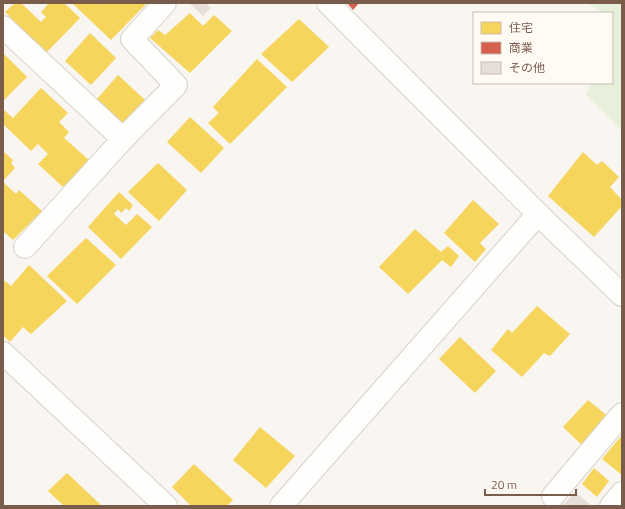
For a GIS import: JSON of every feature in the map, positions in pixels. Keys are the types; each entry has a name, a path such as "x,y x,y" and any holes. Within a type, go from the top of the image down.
{"street":[{"path":"25,247 123,139 176,85 132,39 166,3"},
{"path":"328,3 538,214 620,290"},
{"path":"3,27 123,139"},
{"path":"281,506 538,214"},
{"path":"3,353 166,506"},
{"path":"553,496 622,414"},
{"path":"611,506 622,493"}],"green space":[{"path":"586,3 622,3 622,131 586,95 590,84 613,84 613,12 603,12"}],"building: 住宅":[{"path":"15,3 21,3 41,22 46,17 41,12 49,3 64,3 80,18 46,53 5,12"},
{"path":"72,3 100,3 102,5 104,3 147,3 111,40"},
{"path":"190,13 203,26 214,15 232,31 190,73 150,38 158,30 165,35"},
{"path":"299,19 329,47 292,82 261,54"},
{"path":"90,33 116,58 91,85 65,61"},
{"path":"3,53 27,77 3,101"},
{"path":"257,59 287,87 230,144 208,123 219,113 213,107"},
{"path":"118,75 145,100 122,124 96,100"},
{"path":"41,88 68,113 59,122 69,132 64,138 89,160 63,187 38,164 48,154 38,144 31,151 3,124 3,109 13,118"},
{"path":"190,117 224,148 201,173 167,142"},
{"path":"3,151 13,160 11,163 15,168 3,181"},
{"path":"583,152 597,165 602,161 619,177 610,187 622,200 622,206 594,237 548,196"},
{"path":"158,163 187,190 159,221 128,192"},
{"path":"4,183 16,194 19,190 42,211 13,240 3,231"},
{"path":"119,192 133,205 129,211 126,208 121,213 118,209 114,214 126,225 137,214 152,227 121,259 88,227"},
{"path":"473,200 499,224 480,243 486,249 475,262 444,233"},
{"path":"415,229 441,252 448,246 459,256 451,267 442,260 408,294 379,267"},
{"path":"86,238 116,265 77,304 47,276"},
{"path":"29,265 67,301 31,334 23,327 10,342 3,335 3,284 5,281 11,286"},
{"path":"537,306 570,334 550,356 544,353 522,377 491,350 508,329 512,333"},
{"path":"460,337 496,371 475,393 439,359"},
{"path":"588,400 610,418 584,447 563,427"},
{"path":"260,427 295,456 266,488 233,460"},
{"path":"622,435 622,475 602,459"},
{"path":"194,464 233,500 227,506 191,506 172,487"},
{"path":"594,468 609,481 597,497 582,484"},
{"path":"67,473 102,506 64,506 48,491"}],"building: 商業":[{"path":"347,3 359,3 353,10"}],"building: その他":[{"path":"189,3 205,3 211,8 203,16"},
{"path":"575,492 592,506 562,506"}]}
